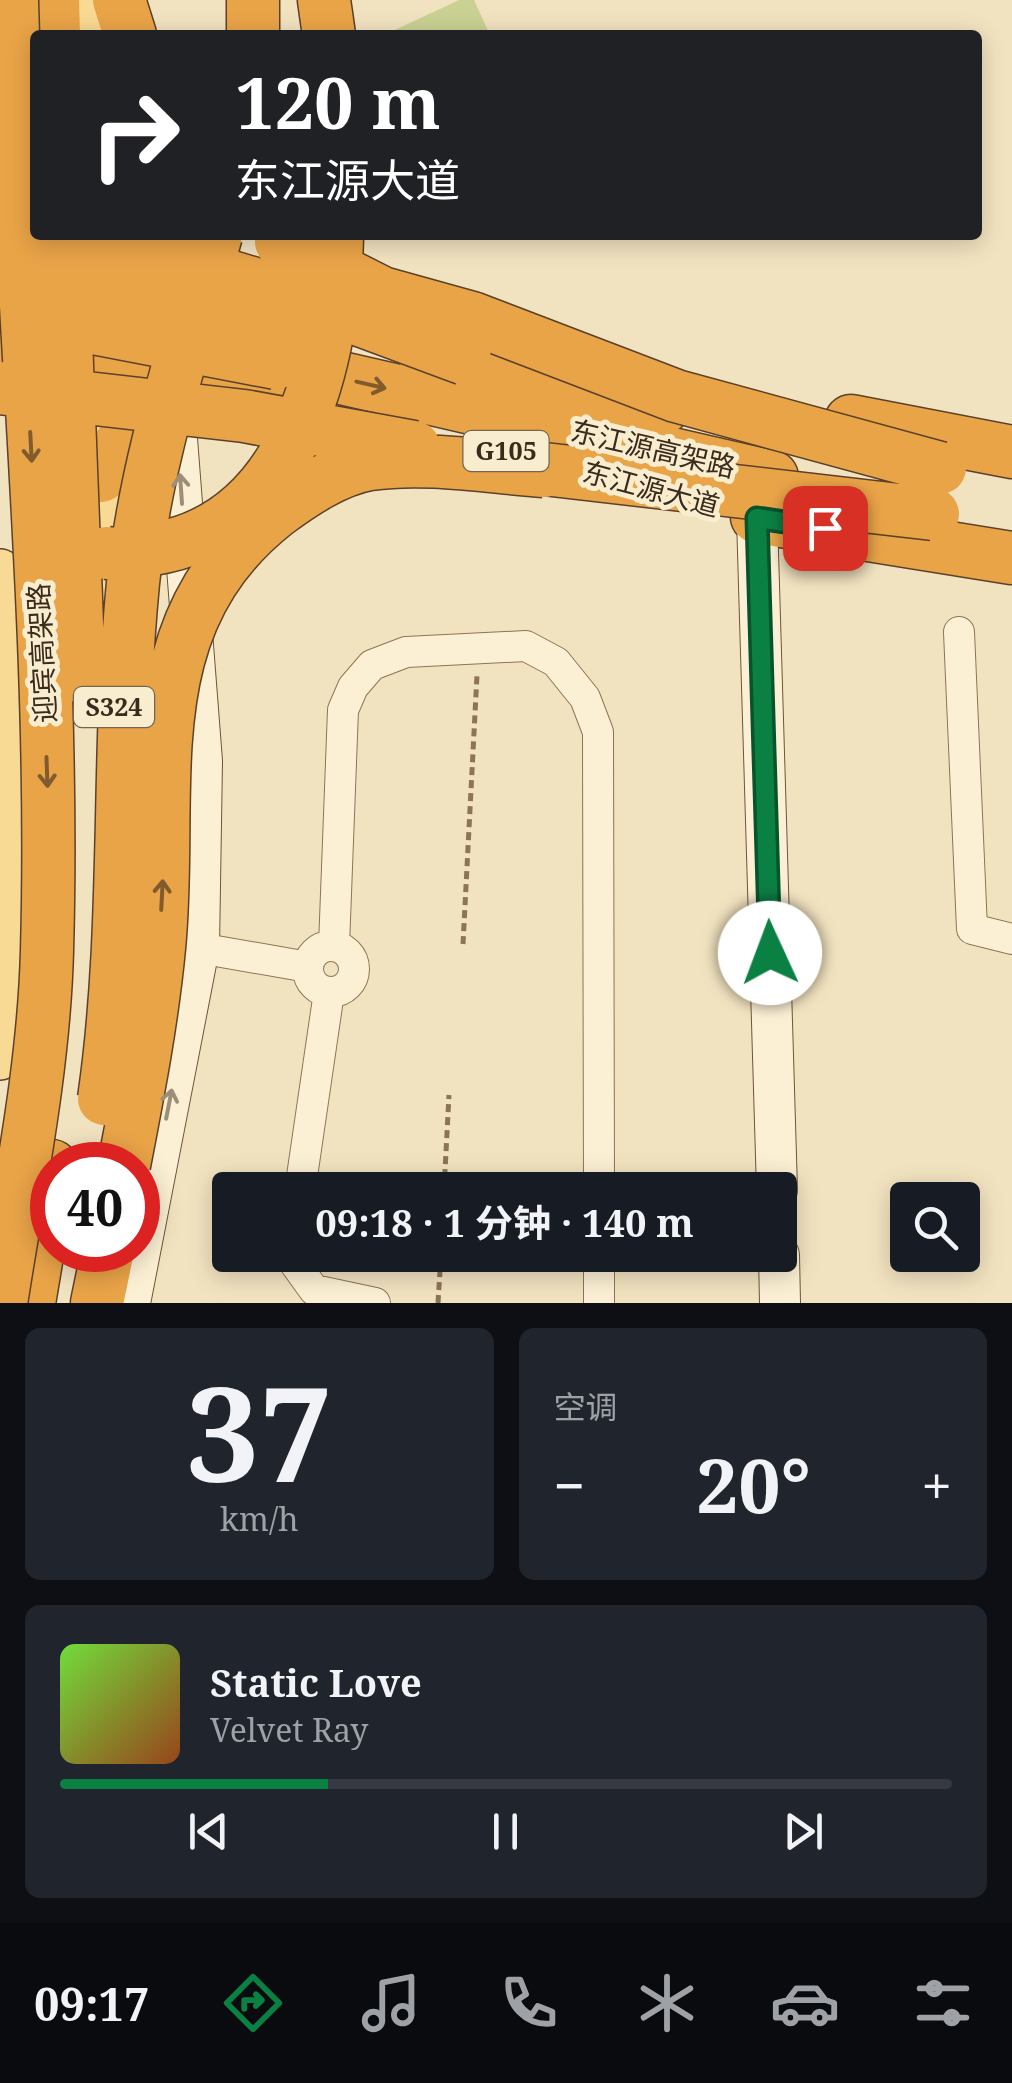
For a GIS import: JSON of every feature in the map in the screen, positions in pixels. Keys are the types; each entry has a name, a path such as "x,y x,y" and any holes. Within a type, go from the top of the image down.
{"highway":[{"name":"迎宾高架路","path":"1,1303 36,1072 47,954 48,776 12,0"},
{"path":"53,0 54,30"},
{"path":"119,0 128,30"},
{"path":"253,0 253,30"},
{"path":"324,0 328,30"},
{"path":"0,11 15,125"},
{"path":"0,216 30,223"},
{"path":"0,226 30,233"},
{"path":"74,240 127,247 298,298 466,359"},
{"path":"97,1142 120,950 124,716 134,580 150,476 215,240"},
{"path":"281,240 314,261 382,293 472,318 937,491"},
{"path":"0,526 65,548 117,554 175,546 216,529 249,504 272,476 299,430 318,378 336,276 336,240"},
{"name":"迎宾高架路","path":"56,1142 83,954 82,777 127,247"},
{"path":"127,247 295,309 1012,452"},
{"name":"东江源高架路","path":"0,270 466,359 937,491 1012,528"},
{"name":"东江源高架路","path":"0,310 937,491 1012,481"},
{"name":"东江源大道","path":"0,344 94,360 188,387 546,460 757,518 1012,558"},
{"path":"101,476 130,430 188,387"},
{"path":"0,388 244,416 544,471"},
{"path":"128,1142 160,946 163,757 171,684 184,632 215,579 255,529 326,480 368,464 428,463 937,491"},
{"name":"迎宾高架路","path":"29,1303 34,1272"},
{"path":"71,1303 77,1272"},
{"path":"97,1303 103,1272"}],"main road":[{"path":"82,0 84,30"},
{"name":"S324","path":"106,1142 128,952 94,360 127,247"},
{"path":"0,572 17,945 0,1057"},
{"path":"82,1303 87,1272"}],"street":[{"path":"148,0 150,30"},
{"path":"127,247 188,387 202,761 199,948 130,1303"},
{"path":"757,518 776,1172"},
{"path":"959,632 972,930 1012,938"},
{"path":"334,946 342,710 353,686 372,665 406,652 526,646 556,662 584,698 598,732 599,1172"},
{"path":"334,946 350,955 354,974 345,988 330,992 314,985 308,968 316,951 334,946"},
{"path":"199,948 308,968"},
{"path":"303,1172 330,992"},
{"path":"302,1272 314,1290 376,1303"},
{"path":"599,1272 599,1303"},
{"path":"779,1272 780,1303"}],"path":[{"path":"463,944 478,647"},
{"path":"445,1172 449,1095"},
{"path":"438,1303 440,1272"}],"green space":[{"path":"459,0 474,0 488,30 395,30"}],"route":[{"path":"770,953 757,518 825,528"}]}
